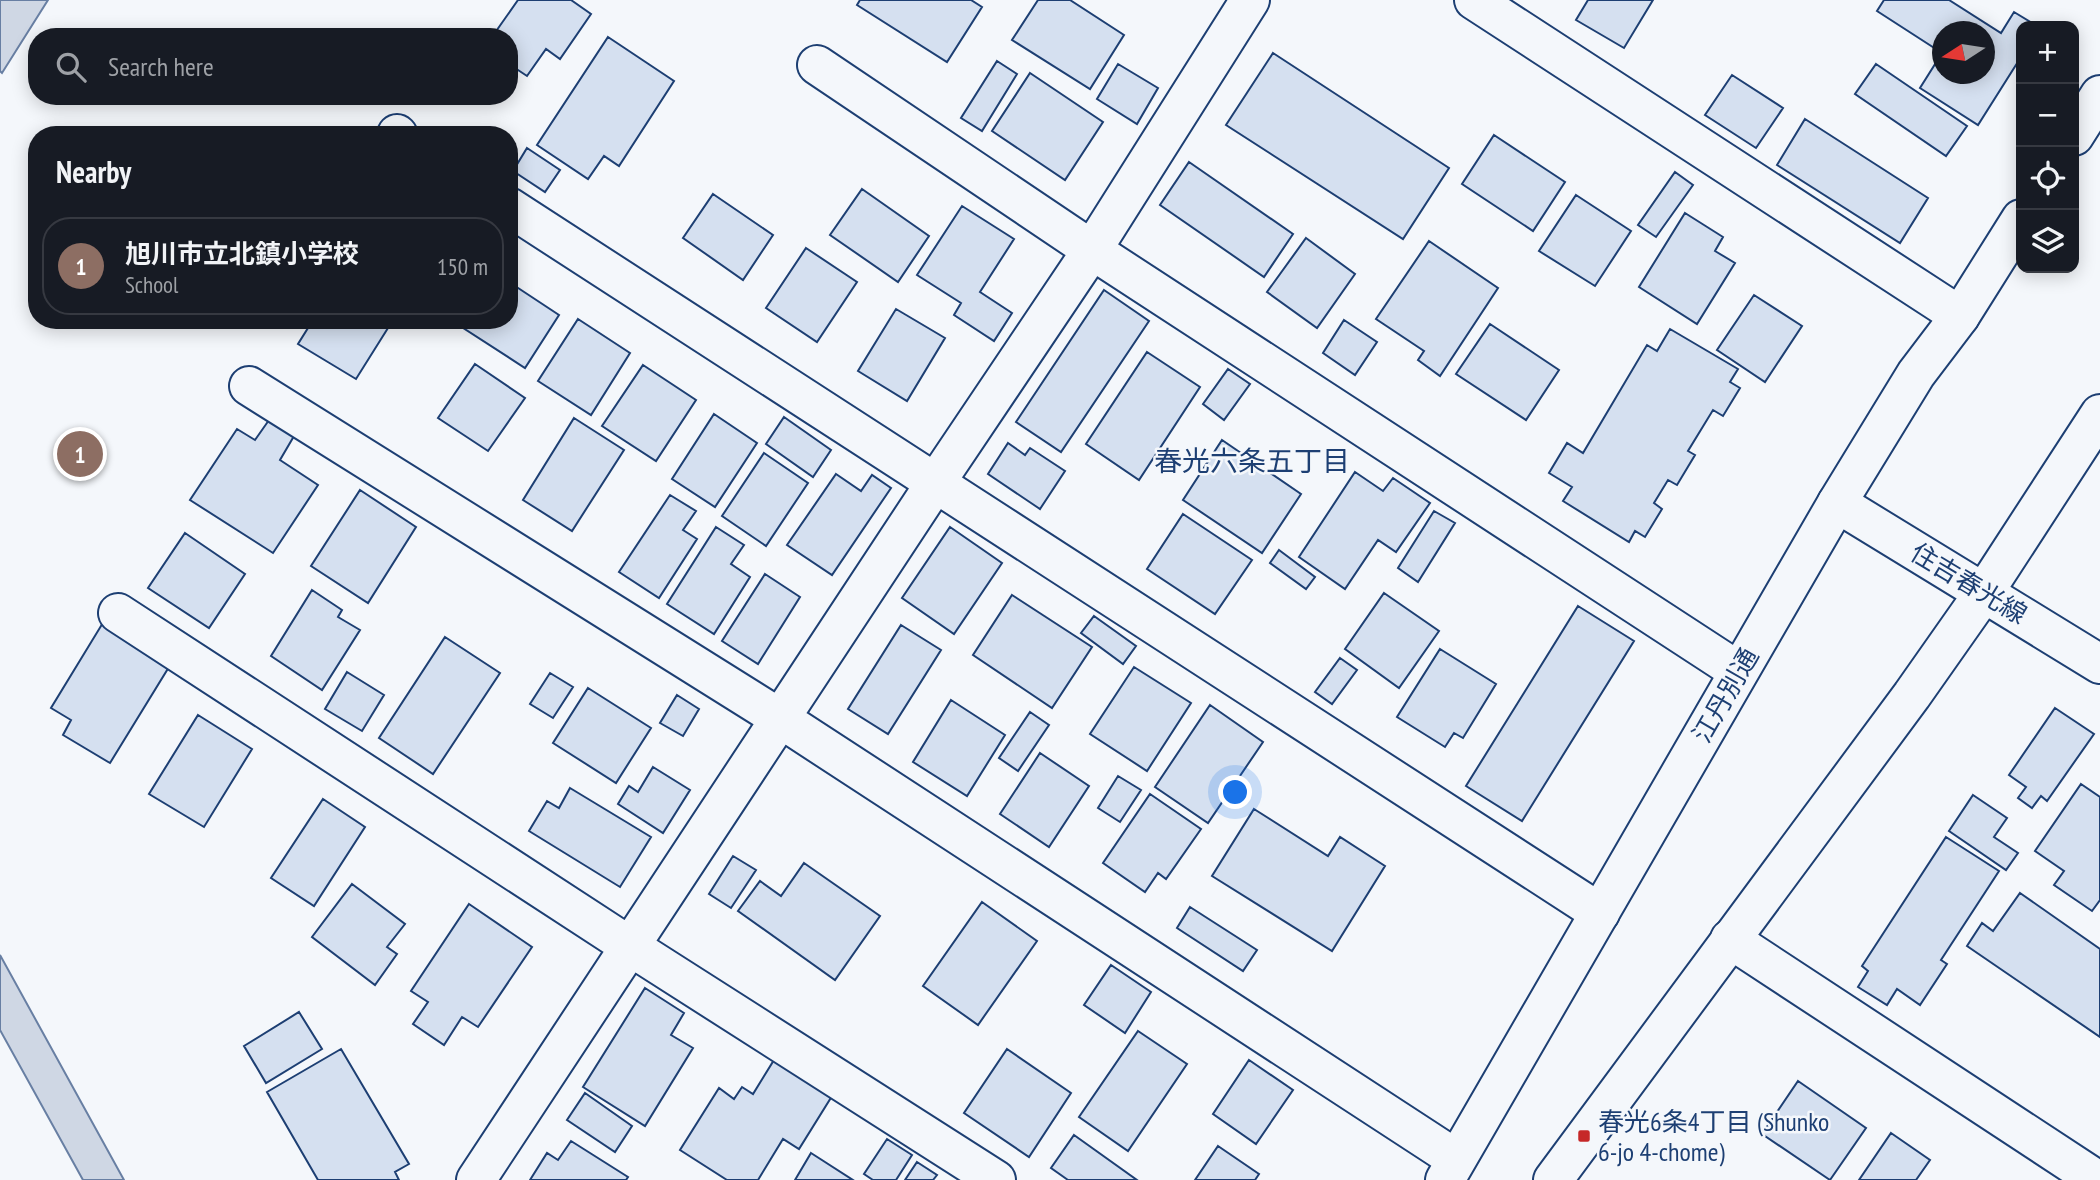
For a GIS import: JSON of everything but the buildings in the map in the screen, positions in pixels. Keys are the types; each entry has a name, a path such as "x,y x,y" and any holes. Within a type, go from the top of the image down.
{"street":[{"path":"476,1180 1092,250 1250,0"},
{"path":"1474,0 1960,316"},
{"path":"817,65 1092,250 1738,671"},
{"path":"2079,128 2100,95"},
{"path":"518,213 1600,913"},
{"name":"江丹別通","path":"1451,1170 1837,503 1916,373 1960,316 2016,227"},
{"path":"249,386 781,719 1451,1170"},
{"path":"1553,1180 1912,695 1983,594 2100,414"},
{"name":"住吉春光線","path":"1837,503 2100,664"},
{"path":"118,613 631,947 996,1180"},
{"path":"1730,939 2097,1180"}],"shaded area":[{"path":"0,0 48,0 2,73"},
{"path":"0,955 124,1180 83,1180 0,1030"}],"place":[{"name":"旭川市立北鎮小学校","path":"80,454"},
{"name":"春光6条4丁目 (Shunko 6-jo 4-chome)","path":"1584,1136"}],"district":[{"name":"春光六条五丁目","path":"1252,460"}]}
